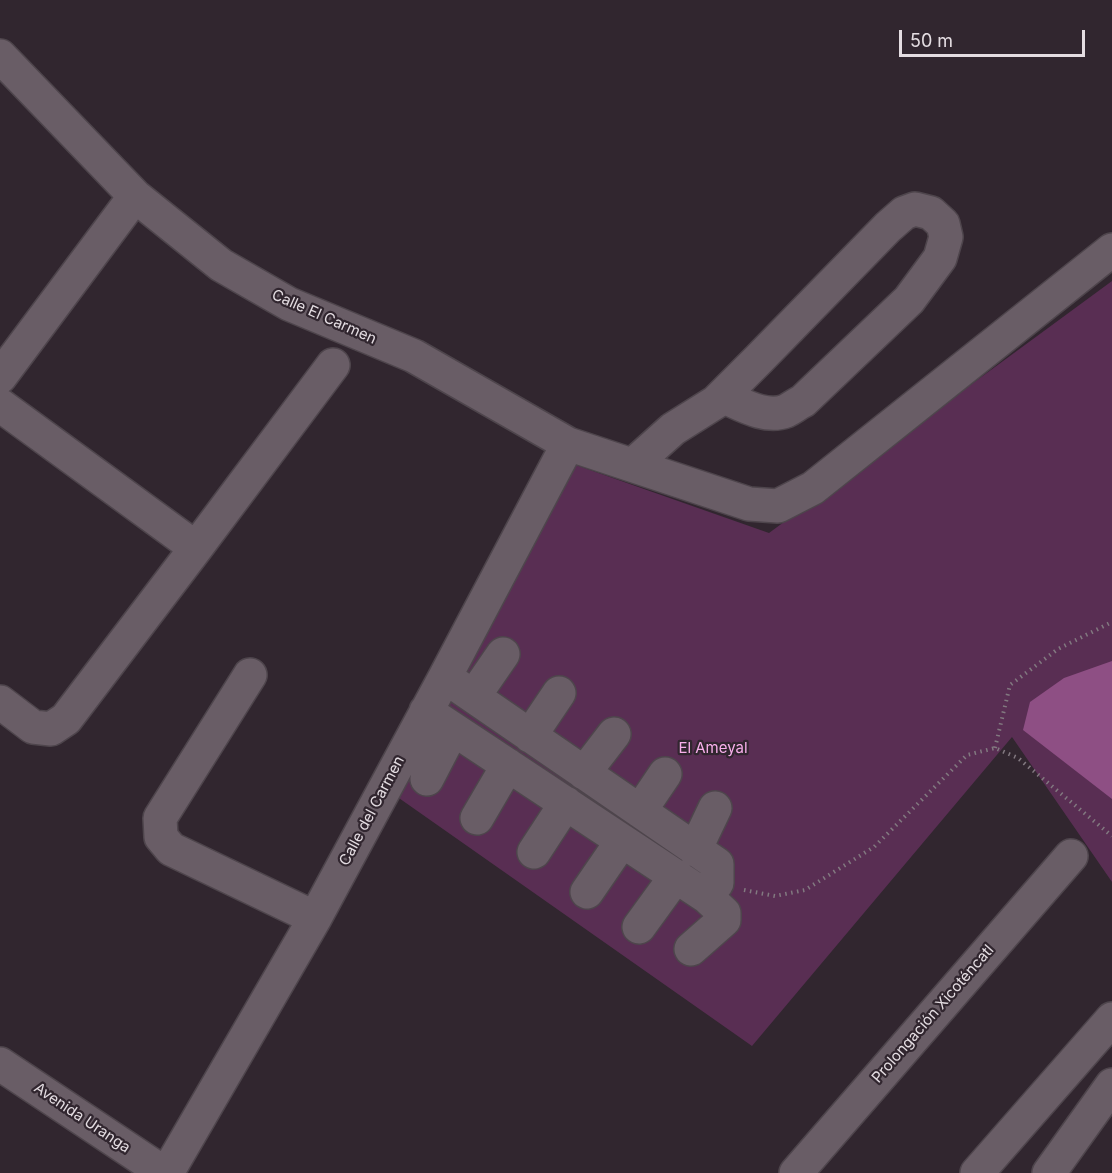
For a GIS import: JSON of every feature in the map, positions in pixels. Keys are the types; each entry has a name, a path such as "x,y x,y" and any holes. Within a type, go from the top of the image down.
{"street":[{"name":"Calle El Carmen","path":"0,56 135,196 221,265 289,304 414,356 568,444 749,504 778,506 813,488 1112,250"},
{"path":"0,377 135,196"},
{"path":"633,465 673,429 716,402 904,213 915,209 931,213 944,224 946,237 940,258 909,300 803,401 786,411 774,413 754,410 722,396"},
{"path":"0,702 33,727 51,729 66,718 333,365"},
{"path":"0,405 196,548"},
{"name":"Calle del Carmen","path":"165,1173 315,918 568,444"},
{"path":"474,696 503,654"},
{"path":"250,675 160,818 161,837 171,849 315,918"},
{"path":"445,677 717,864 712,890 724,913 724,920 691,949"},
{"path":"530,736 559,693"},
{"path":"426,711 676,876 712,890"},
{"path":"427,779 453,729"},
{"path":"584,772 614,734"},
{"path":"477,818 508,765"},
{"path":"640,811 665,774"},
{"path":"534,852 566,803"},
{"path":"695,850 715,808"},
{"path":"587,892 622,840"},
{"name":"Prolongación Xicoténcatl","path":"796,1173 1071,856"},
{"path":"639,927 676,876"},
{"path":"977,1173 1112,1018"},
{"name":"Avenida Uranga","path":"0,1064 165,1173"},
{"path":"1049,1173 1112,1085"}],"path":[{"path":"994,748 1010,685 1058,649 1112,622"},
{"path":"712,890 775,896 805,890 874,847 968,755 994,748 1018,758 1112,836"}],"green space":[{"name":"El Ameyal","path":"1112,281 1112,882 1012,737 752,1046 396,796 573,464 769,533"}],"shaded area":[{"path":"1112,661 1112,799 1023,730 1030,702 1064,678"}]}
